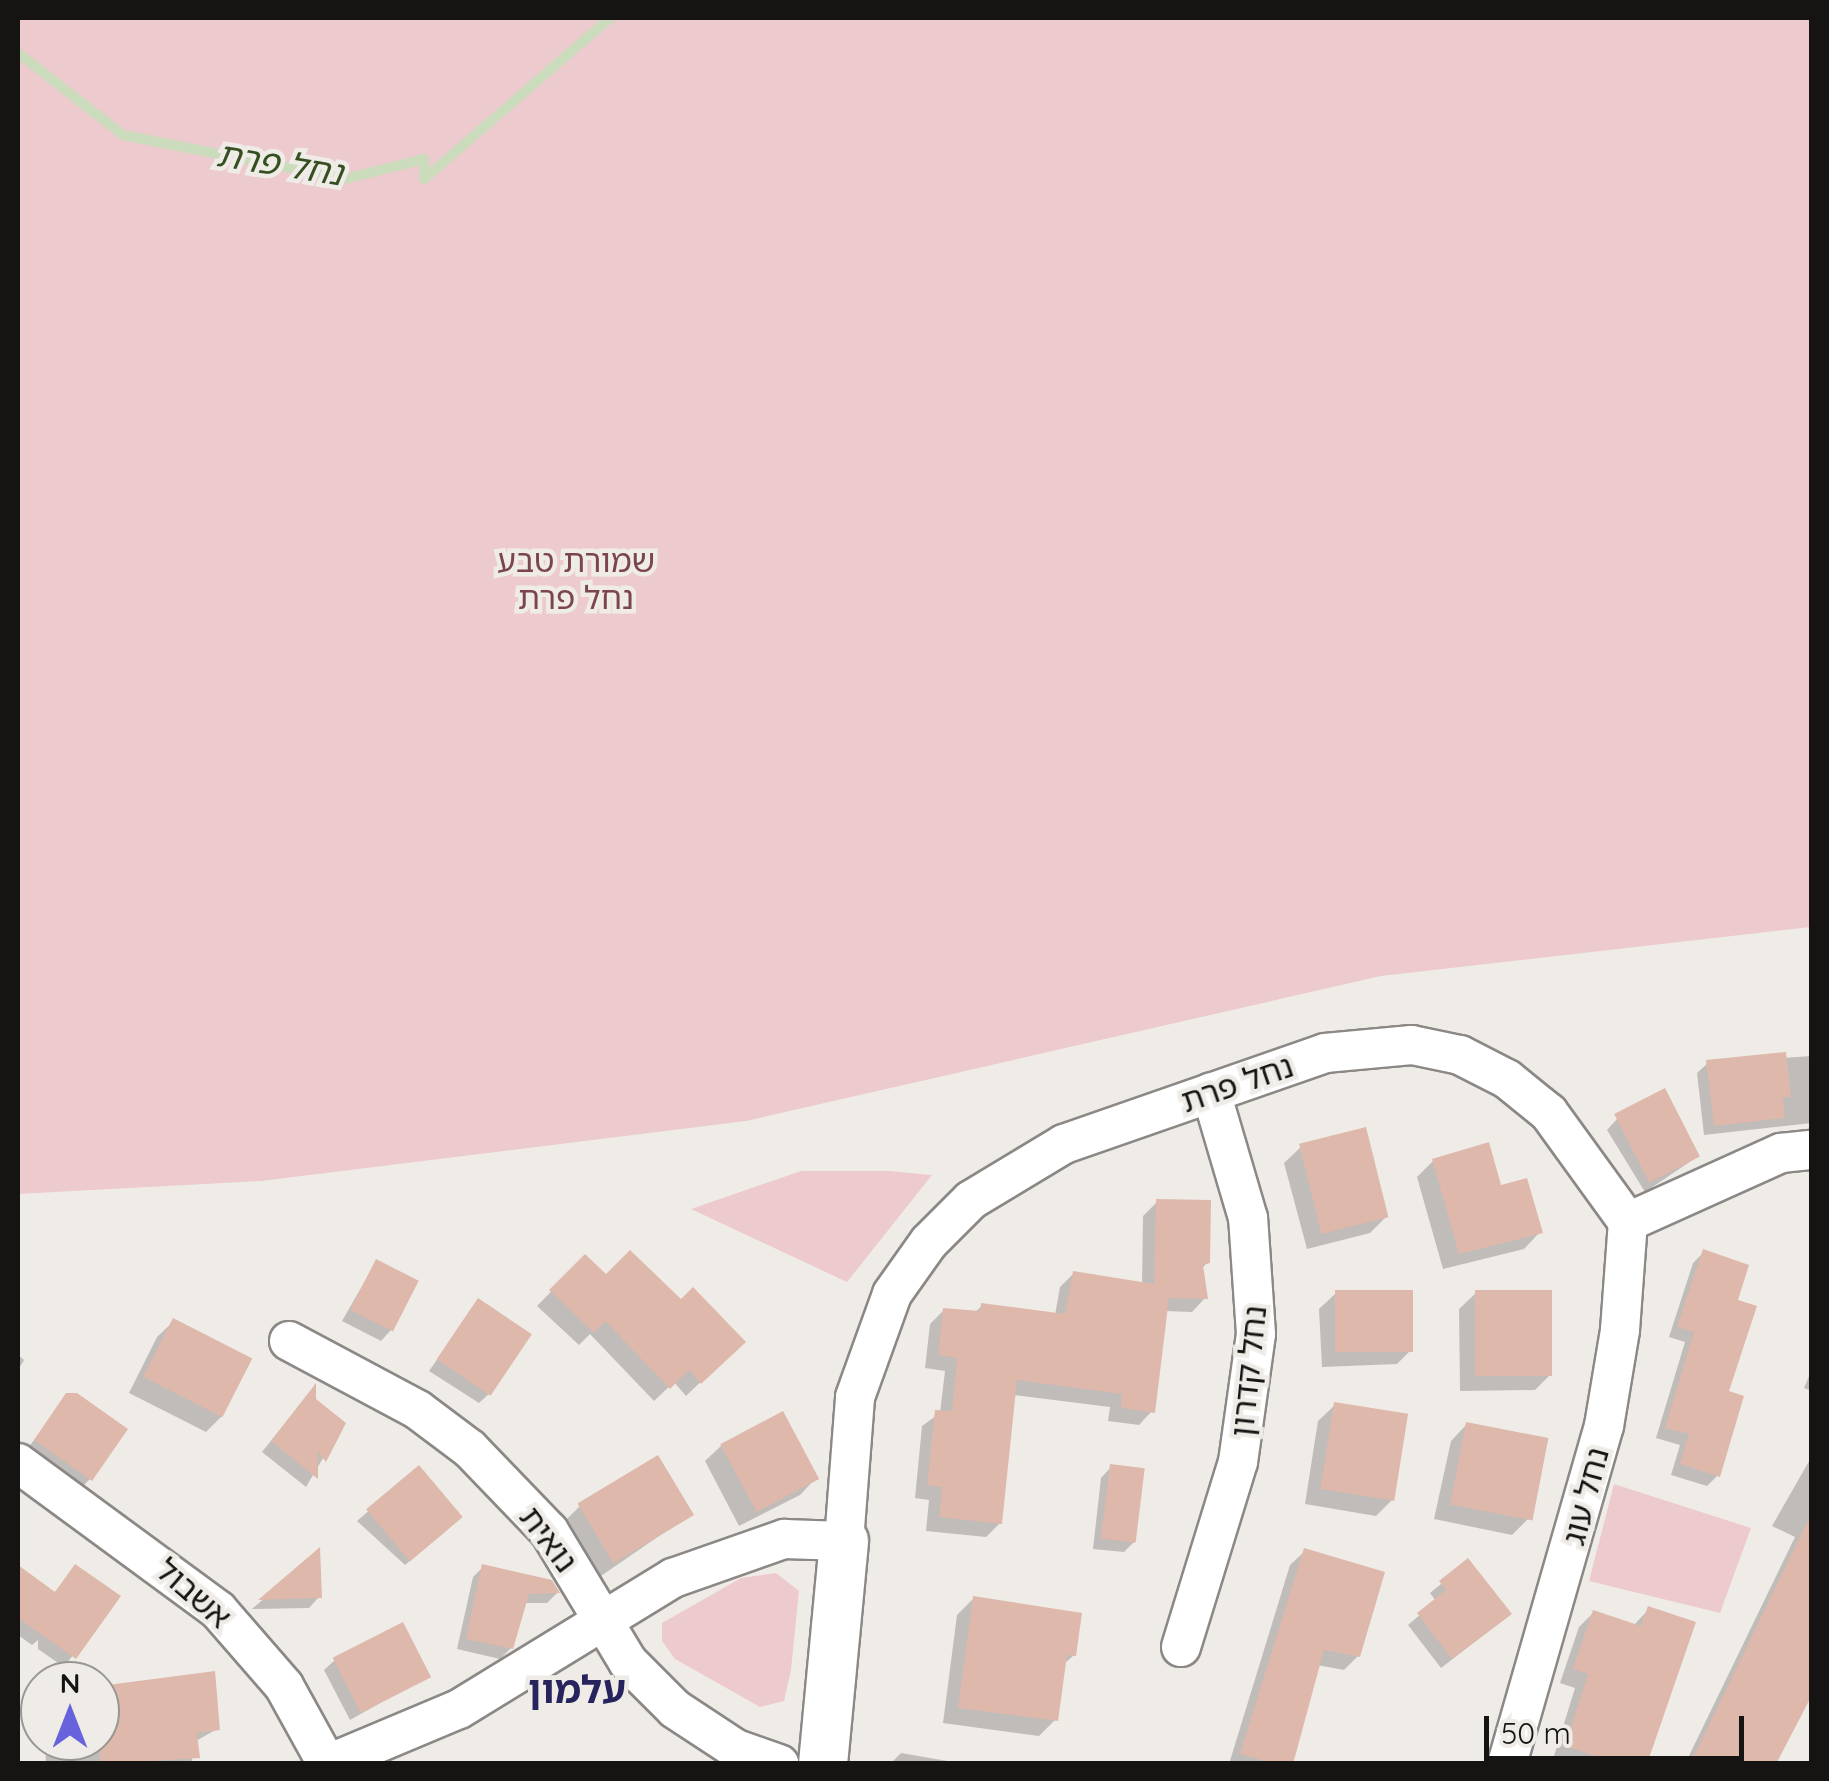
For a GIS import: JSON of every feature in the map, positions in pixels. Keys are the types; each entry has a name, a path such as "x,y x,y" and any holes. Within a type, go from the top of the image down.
{"street":[{"name":"נחל פרת","path":"844,1541 855,1397 892,1294 929,1242 971,1200 1064,1144 1211,1092 1367,1045 1460,1055 1507,1079 1550,1113 1628,1222"},
{"name":"נחל קדרון","path":"1181,1647 1234,1478 1256,1334 1248,1218 1211,1092"},
{"path":"1628,1222 1781,1153 1812,1150"},
{"name":"נחל עוג","path":"1507,1764 1604,1426 1620,1330 1628,1222"},
{"name":"נואית","path":"289,1341 418,1410 470,1449 549,1531 605,1618 628,1662 675,1710 736,1749 779,1764"},
{"name":"אשבול","path":"18,1463 218,1610 284,1686 328,1764"},
{"path":"328,1764 459,1710 673,1578 784,1539 844,1541 823,1764"}],"green space":[{"name":"שמורת טבע נחל פרת","path":"18,18 1811,18 1811,927 1381,976 746,1121 261,1181 18,1194"},
{"path":"801,1171 932,1175 847,1282 691,1209"},
{"path":"1614,1484 1751,1528 1720,1613 1589,1581"},
{"path":"776,1573 799,1591 791,1670 784,1701 760,1707 675,1659 662,1641 662,1623 741,1578"}],"building":[{"path":"1786,1052 1791,1097 1783,1097 1785,1118 1714,1126 1706,1060"},
{"path":"1665,1088 1700,1157 1649,1182 1614,1114"},
{"path":"1366,1127 1388,1217 1322,1234 1299,1144"},
{"path":"1489,1142 1501,1185 1527,1178 1543,1233 1459,1254 1432,1159"},
{"path":"1156,1199 1211,1200 1210,1263 1203,1265 1208,1299 1169,1298 1155,1413 1121,1408 1122,1394 1017,1380 1002,1524 939,1517 942,1487 927,1485 935,1410 952,1411 957,1358 938,1355 943,1308 980,1311 981,1303 1065,1314 1073,1271 1154,1284"},
{"path":"1703,1249 1749,1265 1738,1300 1757,1306 1729,1391 1744,1396 1720,1477 1680,1464 1689,1434 1665,1428 1694,1332 1677,1327"},
{"path":"630,1250 681,1299 693,1287 746,1342 701,1384 689,1370 670,1389 605,1321 594,1333 549,1290 585,1254 606,1274"},
{"path":"376,1259 419,1281 393,1332 350,1310"},
{"path":"1335,1290 1413,1290 1413,1352 1335,1352"},
{"path":"1475,1290 1552,1290 1552,1376 1475,1376"},
{"path":"478,1298 532,1334 491,1396 437,1359"},
{"path":"173,1318 252,1358 222,1417 143,1377"},
{"path":"316,1383 316,1399 346,1423 326,1462 318,1452 318,1479 271,1441"},
{"path":"66,1393 77,1393 128,1429 92,1481 34,1440"},
{"path":"1334,1402 1408,1414 1394,1501 1320,1489"},
{"path":"783,1411 819,1479 756,1512 720,1444"},
{"path":"1466,1422 1548,1438 1532,1520 1450,1504"},
{"path":"658,1455 694,1515 613,1563 577,1503"},
{"path":"1110,1464 1145,1468 1136,1543 1101,1538"},
{"path":"419,1465 463,1517 410,1561 366,1509"},
{"path":"1812,1512 1812,1695 1776,1764 1690,1764"},
{"path":"320,1547 322,1598 258,1600"},
{"path":"1304,1548 1385,1572 1360,1657 1324,1650 1293,1764 1276,1764 1240,1754"},
{"path":"1468,1558 1512,1614 1452,1659 1417,1613 1446,1590 1439,1581"},
{"path":"75,1564 121,1596 76,1659 18,1618 18,1565 55,1592"},
{"path":"482,1564 552,1580 560,1593 529,1594 513,1649 466,1639"},
{"path":"973,1596 1082,1613 1076,1656 1067,1655 1058,1721 958,1708"},
{"path":"1648,1606 1696,1622 1647,1764 1622,1764 1565,1746 1588,1674 1573,1669 1593,1610 1641,1626"},
{"path":"403,1622 431,1677 361,1713 333,1658"},
{"path":"215,1671 220,1730 197,1733 200,1758 100,1764 120,1761 120,1683"}],"waterway":[{"name":"נחל פרת","path":"18,53 123,135 345,179 424,159 424,179 610,18"}],"district":[{"name":"עלמון","path":"577,1690"}]}
